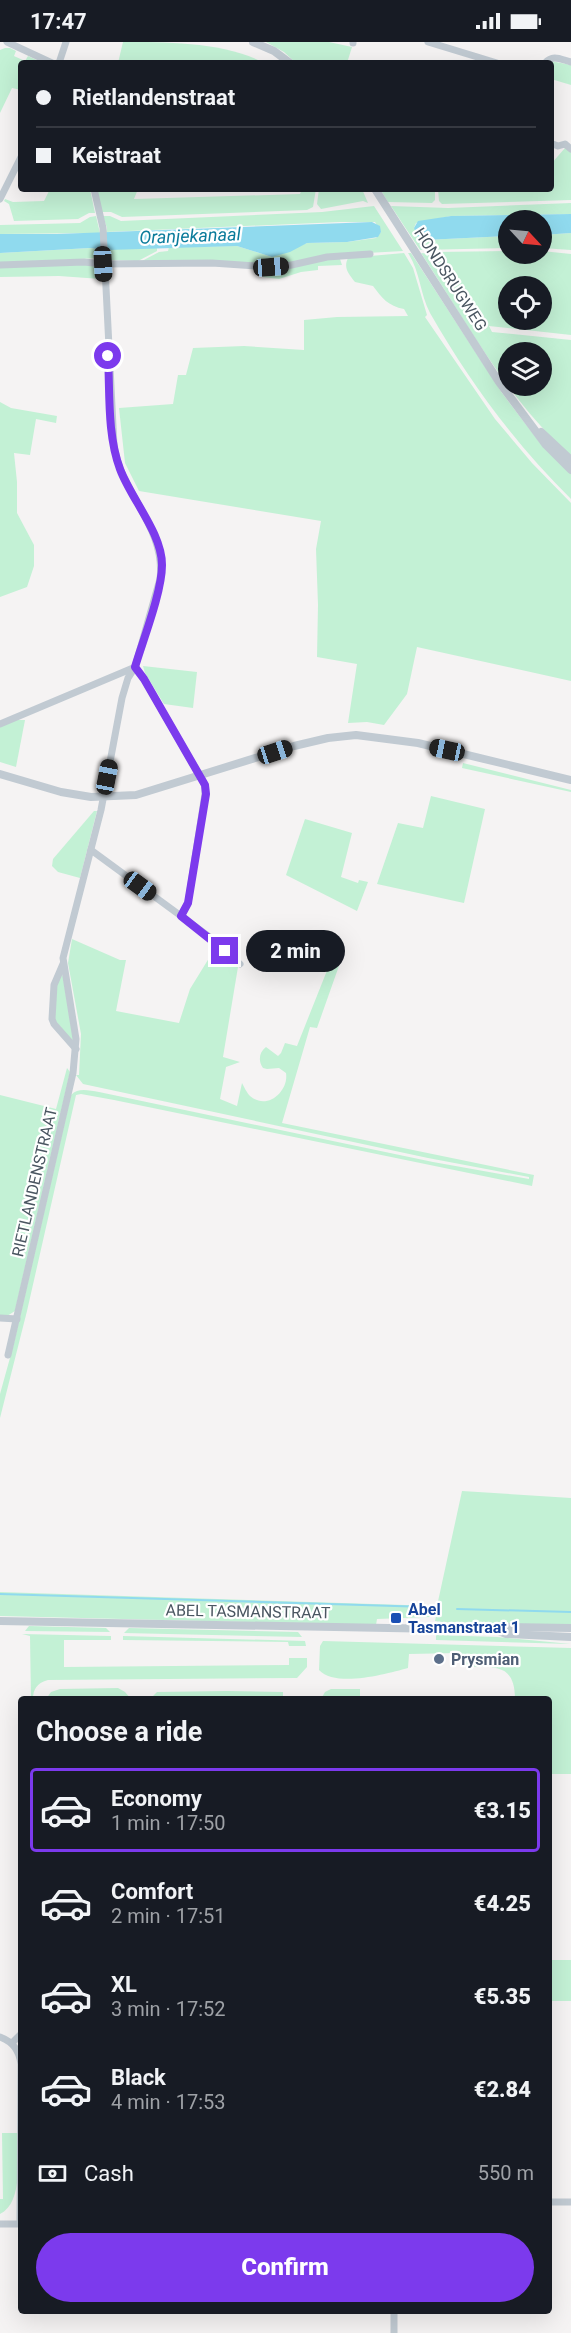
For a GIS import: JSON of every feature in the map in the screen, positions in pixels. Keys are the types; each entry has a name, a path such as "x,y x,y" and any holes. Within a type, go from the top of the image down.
{"street":[{"path":"7,42 46,60"},
{"path":"60,60 66,42"},
{"path":"253,42 268,47 286,60"},
{"path":"428,42 445,45 488,60"},
{"path":"547,60 555,57 571,62"},
{"path":"568,146 571,137"},
{"path":"0,199 18,163"},
{"name":"RIETLANDENSTRAAT","path":"76,1050 52,1019 54,986 63,964 91,850 128,678 135,667 160,579 161,556 156,540 120,470 114,446 103,264 103,228 95,192"},
{"name":"HONDSRUGWEG","path":"377,192 523,415 546,446 571,470"},
{"path":"0,265 84,262 103,264 212,263 271,267 287,266 327,257 370,254"},
{"name":"HONDSRUGWEG","path":"523,415 571,460"},
{"path":"0,724 135,667 205,785 206,794 188,903 181,916"},
{"path":"0,774 61,792 103,798 136,795 294,746 328,738 356,735 418,743 571,780"},
{"path":"91,850 211,938 240,964"},
{"name":"RIETLANDENSTRAAT","path":"8,1355 73,1073 76,1050 75,1024 63,964"},
{"path":"0,1318 17,1319"},
{"name":"ABEL TASMANSTRAAT","path":"0,1621 496,1630 506,1634 571,1637"},
{"name":"ABEL TASMANSTRAAT","path":"496,1630 506,1626 571,1628"},
{"path":"0,2037 12,2043 18,2054"},
{"path":"12,2043 18,2037"},
{"path":"552,2202 571,2202"},
{"path":"0,2224 18,2224"},
{"path":"394,2314 394,2333"}],"green space":[{"path":"123,42 177,43 214,47 258,60 119,60"},
{"path":"266,42 329,42 352,47 348,60 293,60"},
{"path":"10,48 16,51 14,56 23,60 18,60 18,89 12,88 0,113 0,50"},
{"path":"554,62 571,65 571,85 554,80"},
{"path":"565,148 571,152 571,200 442,204 439,201 438,192 554,192 554,161"},
{"path":"48,192 91,192 95,213 89,213 78,219 14,221 9,204 4,201 5,199 13,202 44,201"},
{"path":"97,192 137,192 134,199 316,192 313,207 307,210 122,217 111,212 102,212"},
{"path":"319,192 363,192 368,203 363,201 321,209 317,204"},
{"path":"382,192 435,192 435,200 432,203 388,202"},
{"path":"571,203 571,214 552,214 552,210 498,210 498,215 451,216 416,223 414,228 425,240 498,236 498,248 420,250 391,206 448,208"},
{"path":"374,206 403,251 367,253 287,265 142,261 159,252 168,251 169,247 237,246 272,257 307,243 347,242 376,238 381,232 375,222 340,222 106,232 103,216 110,216 121,221 322,212"},
{"path":"96,216 100,233 0,234 0,225 80,223"},
{"path":"571,233 571,250 552,249 552,234"},
{"path":"157,248 157,251 138,261 110,260 107,258 105,249"},
{"path":"101,249 99,258 0,263 0,253"},
{"path":"498,251 498,264 552,264 552,252 571,254 571,335 525,330 552,330 552,276 498,276 498,327 489,326 492,332 571,340 571,456 548,434 516,396 552,396 552,342 498,342 498,372 421,253"},
{"path":"404,253 413,268 427,315 425,317 495,419 532,463 571,503 571,681 417,647 407,694 384,725 367,722 348,723 357,664 317,657 316,549 321,521 139,491 125,463 119,408 173,404 178,375 186,375 193,348 244,346 304,350 304,320 408,316 404,309 386,301 373,286 355,282 347,271 346,265 348,258"},
{"path":"408,253 411,253 498,387 498,396 504,396 540,443 571,474 571,499 512,434 461,363 430,313"},
{"path":"326,259 340,259 342,265 318,266 318,270 301,272 279,279 263,277 267,269"},
{"path":"78,263 90,265 99,270 101,279 59,276 0,277 0,266"},
{"path":"0,402 11,408 57,416 56,423 36,419 30,455 14,453 17,513 34,545 34,566 27,587 0,597"},
{"path":"143,666 197,672 193,708 164,704"},
{"path":"12,720 25,720 16,767 0,762 0,726"},
{"path":"463,763 571,790 571,792 462,768"},
{"path":"431,796 485,809 464,903 377,884 398,823 423,828"},
{"path":"94,811 97,811 80,878 58,872 52,866 53,859"},
{"path":"305,819 352,833 341,877 358,883 359,880 368,882 357,911 286,875"},
{"path":"72,939 120,960 126,960 116,1011 179,1023 190,989 214,950 238,967 223,1057 240,1062 226,1067 220,1099 237,1106 242,1083 249,1095 257,1100 270,1100 280,1092 286,1080 286,1073 279,1068 263,1068 260,1062 261,1054 266,1047 278,1056 285,1043 297,1046 330,963 340,963 317,1028 310,1027 282,1123 534,1175 532,1186 114,1100 76,1095 0,1418 0,1394 71,1095 77,1091 99,1092 433,1162 529,1179 529,1177 428,1158 83,1084 76,1075 79,1075 81,1034 68,963"},
{"path":"61,972 74,1044 55,1020 54,996"},
{"path":"67,1068 70,1072 15,1311 7,1316 0,1315 0,1095 56,1109"},
{"path":"462,1491 571,1498 571,1626 442,1622 435,1621 437,1612 432,1610 430,1617 377,1619 376,1625 0,1616 0,1592 437,1606"},
{"path":"29,1626 106,1628 110,1632 25,1631"},
{"path":"129,1628 298,1632 302,1637 124,1633"},
{"path":"22,1634 111,1636 111,1640 64,1640 64,1667 289,1665 289,1658 307,1658 307,1667 297,1678 48,1680 36,1687 33,1696 31,1696 30,1636"},
{"path":"436,1635 497,1637 571,1644 436,1640"},
{"path":"123,1636 305,1641 306,1646 289,1646 288,1642 123,1640"},
{"path":"323,1641 571,1648 571,1774 552,1774 552,1696 515,1696 514,1687 507,1673 493,1668 464,1667 464,1658 458,1657 458,1653 409,1654 408,1668 362,1678 337,1678 319,1670 320,1646"},
{"path":"118,1688 128,1696 48,1696 51,1692 60,1689"},
{"path":"331,1689 360,1689 360,1696 323,1696"},
{"path":"157,1692 283,1692 283,1696 153,1696"},
{"path":"552,1960 571,1960 571,2001 552,2001"},
{"path":"2,2133 18,2133 18,2178 13,2200 0,2214 0,2199 3,2199"}],"water":[{"path":"552,214 571,214 571,233 552,234"},
{"path":"498,215 498,236 425,240 417,236 414,228 418,221 451,216"},
{"name":"Oranjekanaal","path":"372,222 380,226 381,232 378,237 347,242 307,243 290,252 272,257 237,246 108,250 90,248 0,253 0,234 57,234"}],"waterway":[{"path":"0,1594 428,1607"},
{"path":"457,1609 571,1612"}],"place":[{"name":"Abel Tasmanstraat 1","path":"396,1618"},
{"name":"Prysmian","path":"439,1659"}],"route":[{"path":"108,356 114,446 120,470 156,540 162,566 135,667 205,785 206,794 188,903 181,916 225,951"}]}
